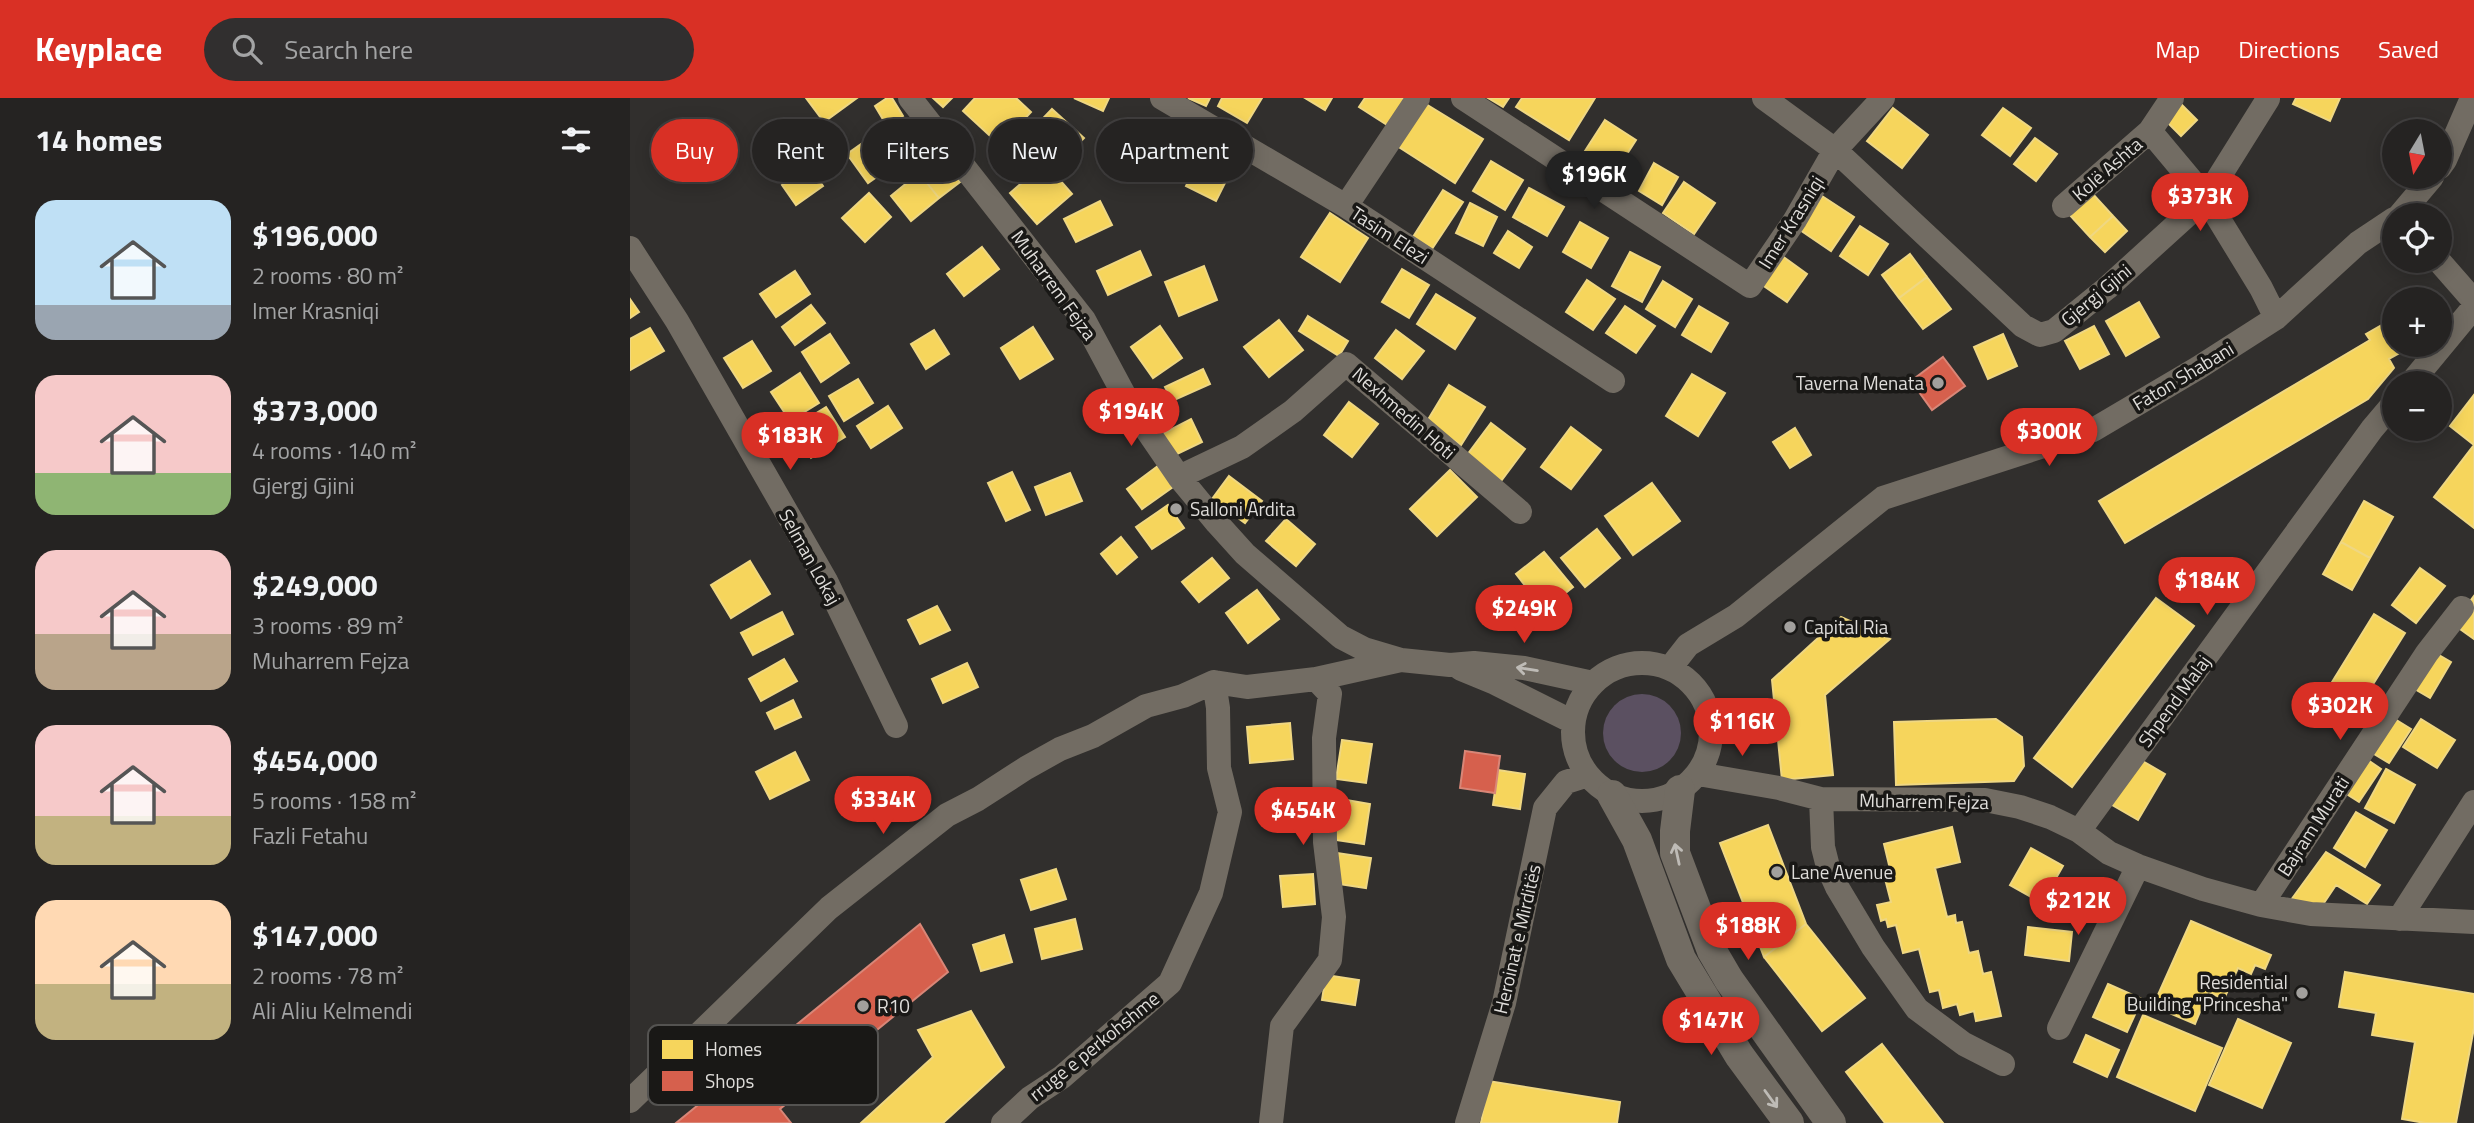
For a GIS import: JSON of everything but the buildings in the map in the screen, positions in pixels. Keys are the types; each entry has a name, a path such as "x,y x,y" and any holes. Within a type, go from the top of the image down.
{"main road":[{"path":"1689,782 1675,831 1675,853 1712,951 1729,980 1831,1123"},
{"path":"1612,795 1637,840 1681,959 1739,1055 1789,1123"}],"street":[{"name":"Muharrem Fejza","path":"910,98 1084,320 1129,404 1179,477 1245,554 1341,637 1364,649 1401,660 1524,668 1594,682"},
{"name":"Tasim Elezi","path":"1162,98 1346,206 1613,381"},
{"path":"1346,206 1418,98"},
{"name":"Imer Krasniqi","path":"1463,98 1750,286 1795,220 1835,150 1883,98"},
{"path":"1764,98 1835,150"},
{"name":"Kolë Ashta","path":"2064,206 2150,131 2172,98"},
{"path":"2452,144 2472,98"},
{"name":"Gjergj Gjini","path":"1835,150 2023,326 2040,335 2054,331 2107,288 2206,198 2268,99"},
{"name":"Kolë Ashta","path":"2150,131 2206,198 2261,288 2276,318"},
{"path":"2410,203 2422,189"},
{"name":"Faton Shabani","path":"1670,668 1688,645 1736,616 1883,498 2093,430 2276,318 2358,243 2382,227"},
{"name":"Selman Lokaj","path":"630,248 677,321 826,581 896,726"},
{"path":"2450,273 2474,301"},
{"path":"2421,371 2474,307"},
{"name":"Nexhmedin Hoti","path":"1179,477 1242,447 1293,411 1346,363 1520,512"},
{"name":"Shpend Malaj","path":"2079,831 2382,418"},
{"name":"Bajram Murati","path":"2261,905 2427,653 2462,608"},
{"path":"708,1025 829,908 947,815 1060,749 1093,737 1146,706 1183,696 1214,681 1247,687 1316,679 1401,660"},
{"path":"1644,663 1670,668 1695,686 1709,714 1711,745 1689,782 1662,799 1643,802 1612,795 1588,775 1576,753 1573,722 1581,698 1594,682 1608,672 1626,665 1644,663"},
{"name":"Muharrem Fejza","path":"1450,665 1573,722"},
{"path":"1271,1123 1282,1026 1329,960 1333,928 1325,842 1324,738 1330,694 1316,679"},
{"name":"rruge e perkohshme","path":"1003,1123 1030,1098 1062,1077 1170,984 1211,892 1230,813 1219,768 1218,708 1214,681"},
{"name":"Heroinat e Mirditës","path":"1467,1123 1504,1003 1545,808 1566,782 1588,775"},
{"name":"Muharrem Fejza","path":"1689,782 1779,788 1821,799 1985,800 2020,807 2079,831 2109,853 2138,866 2203,889 2261,905 2311,914 2474,922"},
{"path":"1821,799 1823,847 1828,867 1873,947 1917,1009 1964,1044 2003,1064"},
{"path":"2399,919 2474,802"},
{"path":"2059,1028 2138,866"},
{"path":"630,1101 648,1084"}],"shaded area":[{"path":"1634,694 1650,694 1664,700 1675,711 1681,725 1681,741 1675,755 1664,766 1650,772 1634,772 1620,766 1609,755 1603,741 1603,725 1609,711 1620,700"}],"place":[{"name":"Taverna Menata","path":"1938,383"},
{"name":"Salloni Ardita","path":"1176,509"},
{"name":"Capital Ria","path":"1790,627"},
{"name":"Lane Avenue","path":"1777,872"},
{"name":"Residential Building \"Princesha\"","path":"2302,993"},
{"name":"R10","path":"863,1006"}]}
